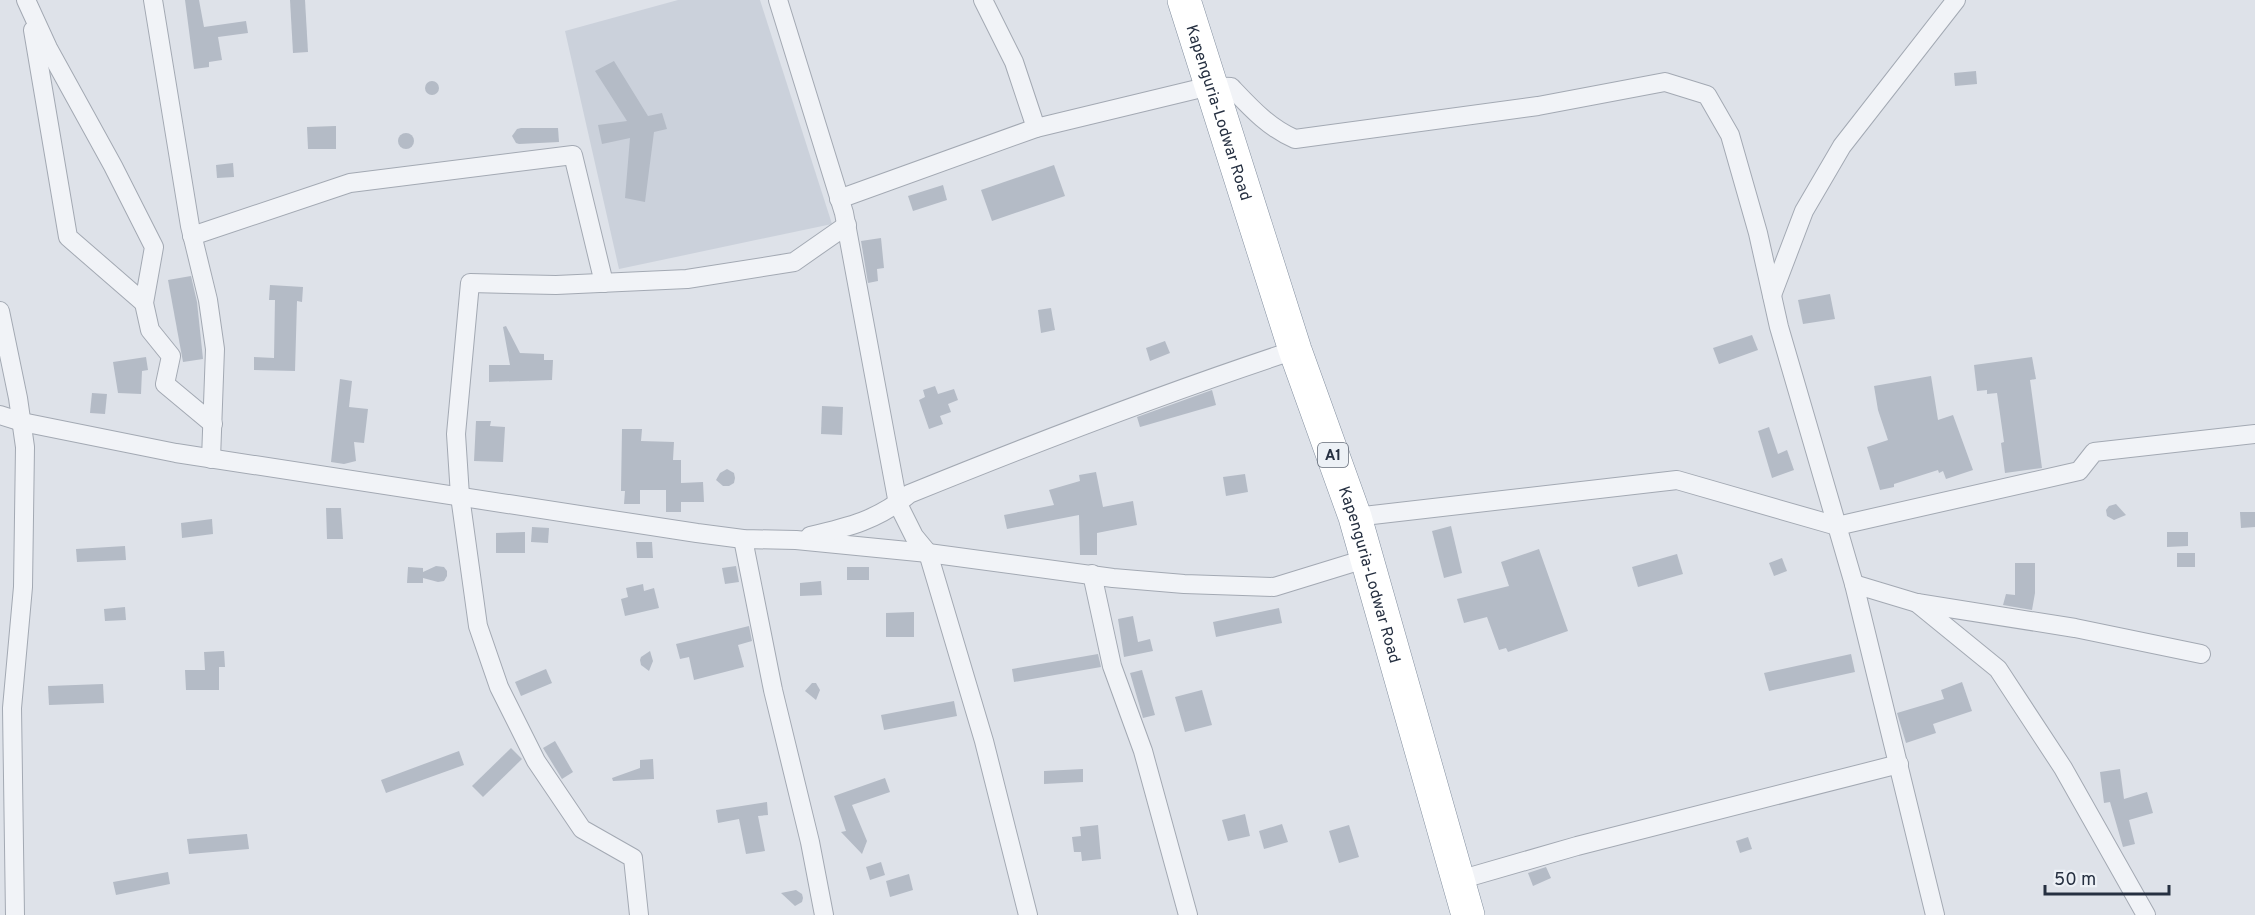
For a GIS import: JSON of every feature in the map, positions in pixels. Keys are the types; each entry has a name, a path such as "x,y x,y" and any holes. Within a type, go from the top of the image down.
{"highway":[{"name":"Kapenguria-Lodwar Road","path":"1184,0 1295,350 1355,517 1365,559 1389,634 1468,915"}],"street":[{"path":"153,0 192,236 208,300 215,349 212,459"},
{"path":"778,0 847,225 898,504 915,536 928,552 984,741 1028,915"},
{"path":"983,0 1014,62 1036,128"},
{"path":"1772,295 1804,211 1842,146 1956,0"},
{"path":"27,4 154,247 144,303 150,330 171,356 165,384 213,424"},
{"path":"27,4 68,237 144,303"},
{"path":"839,199 1036,128 1210,86 1231,87 1251,108 1281,133 1295,139 1538,106 1665,82 1707,95 1730,135 1758,233 1779,327 1854,584 1935,915"},
{"path":"192,236 350,183 573,155 604,283"},
{"path":"639,915 633,858 582,829 536,761 499,687 478,626 460,496 456,434 470,283 556,285 687,279 794,262 847,225"},
{"path":"0,311 25,447 23,587 12,708 6,840 15,915"},
{"path":"796,540 859,524 888,511 909,494 1065,431 1206,379 1295,350"},
{"path":"0,415 22,422 212,459 743,539 796,540 928,552 1184,584 1274,586 1365,559"},
{"path":"1355,517 1677,480 1837,526 2079,471 2094,452 2255,434"},
{"path":"743,539 773,690 810,842 824,915"},
{"path":"1092,574 1112,666 1143,751 1188,915"},
{"path":"1854,584 1917,603 2075,628 2201,654"},
{"path":"1917,603 1998,669 2063,768 2146,915"},
{"path":"1459,880 1577,846 1899,764"}],"shaded area":[{"path":"678,0 760,0 832,224 619,269 565,31"}],"building":[{"path":"185,0 199,0 204,27 246,21 248,33 218,37 222,60 209,62 209,67 194,69"},
{"path":"290,0 305,0 308,52 293,53"},
{"path":"614,61 648,116 662,113 667,129 654,132 645,202 625,198 630,138 602,144 598,125 627,121 595,71"},
{"path":"1976,71 1977,84 1955,86 1954,73"},
{"path":"432,81 437,83 439,88 437,93 432,95 427,93 425,88 427,83"},
{"path":"336,126 336,149 308,149 307,127"},
{"path":"558,128 559,142 516,143 512,136 517,129"},
{"path":"406,133 412,135 414,141 412,147 406,149 400,147 398,141 400,135"},
{"path":"233,163 234,177 217,178 216,165"},
{"path":"1054,165 1065,196 992,221 981,190"},
{"path":"943,185 947,200 913,211 908,196"},
{"path":"881,238 884,268 877,269 878,281 868,283 861,241"},
{"path":"191,276 197,302 203,359 183,362 168,280"},
{"path":"270,285 303,287 302,302 297,301 295,371 254,370 254,357 274,358 275,300 269,300"},
{"path":"1830,294 1835,319 1803,324 1798,300"},
{"path":"1051,308 1055,330 1041,333 1038,310"},
{"path":"506,326 520,353 544,354 544,360 553,360 552,380 489,382 489,365 510,365 503,327"},
{"path":"1752,335 1758,350 1719,364 1713,348"},
{"path":"1165,341 1170,353 1150,361 1146,348"},
{"path":"146,357 148,370 142,371 141,394 118,393 113,362"},
{"path":"2032,357 2036,379 2030,380 2042,468 2005,473 2001,443 2004,442 1997,393 1987,394 1987,390 1977,391 1974,365"},
{"path":"1931,376 1938,420 1953,415 1973,470 1946,479 1943,471 1939,473 1938,470 1880,490 1867,447 1888,440 1878,410 1874,386"},
{"path":"340,379 352,381 349,407 368,409 364,443 354,442 356,461 344,464 331,462"},
{"path":"935,386 938,394 954,389 958,400 948,404 951,412 940,416 943,424 929,429 919,400 925,397 923,390"},
{"path":"1212,390 1216,405 1140,427 1137,417"},
{"path":"92,393 107,394 105,414 90,413"},
{"path":"822,406 843,407 842,435 821,434"},
{"path":"476,421 491,421 490,426 505,427 503,462 474,461"},
{"path":"1769,427 1778,454 1787,450 1794,470 1772,478 1758,431"},
{"path":"622,429 642,429 641,441 674,442 673,460 681,460 681,483 703,482 704,502 681,502 681,512 666,512 666,490 640,490 640,504 624,504 625,491 621,491"},
{"path":"727,469 734,473 734,483 723,486 716,480 720,473"},
{"path":"1096,472 1103,507 1133,501 1137,525 1097,533 1097,555 1080,555 1079,515 1007,529 1004,515 1054,505 1049,490 1080,481 1079,475"},
{"path":"1245,474 1248,492 1226,496 1223,477"},
{"path":"2116,504 2126,515 2114,520 2107,516 2106,510 2109,506"},
{"path":"326,508 341,508 343,539 327,539"},
{"path":"2240,512 2255,512 2255,527 2241,528"},
{"path":"212,519 213,534 182,538 181,523"},
{"path":"1451,526 1462,573 1444,578 1432,531"},
{"path":"532,527 549,528 548,543 531,542"},
{"path":"525,532 525,553 496,553 496,533"},
{"path":"2167,532 2188,532 2188,546 2167,547"},
{"path":"636,542 652,542 653,558 637,558"},
{"path":"125,546 126,560 77,562 76,549"},
{"path":"1539,549 1568,631 1508,652 1506,648 1499,650 1487,617 1464,623 1457,599 1509,586 1501,562"},
{"path":"2177,553 2195,553 2195,567 2177,567"},
{"path":"1677,554 1683,574 1638,587 1632,567"},
{"path":"1782,558 1787,571 1774,576 1769,563"},
{"path":"2015,563 2035,563 2035,593 2032,610 2003,605 2006,594 2015,595"},
{"path":"436,566 444,567 447,571 444,581 438,582 423,578 423,583 407,583 408,567 423,568 423,572"},
{"path":"736,566 739,582 725,584 722,568"},
{"path":"847,567 869,567 869,580 847,580"},
{"path":"821,581 822,595 800,596 800,583"},
{"path":"643,584 644,591 654,588 659,608 625,616 621,599 628,597 626,588"},
{"path":"125,607 126,620 105,621 104,609"},
{"path":"1279,608 1282,623 1216,637 1213,622"},
{"path":"914,612 914,637 886,637 886,613"},
{"path":"1133,616 1138,642 1150,639 1153,651 1124,657 1118,619"},
{"path":"749,626 752,641 738,645 744,667 694,680 689,657 680,659 676,644"},
{"path":"224,651 225,667 219,667 219,690 186,690 185,670 205,670 204,652"},
{"path":"650,651 653,661 649,671 641,665 640,660"},
{"path":"1098,654 1101,667 1014,682 1012,669"},
{"path":"1851,654 1855,672 1769,691 1764,673"},
{"path":"546,669 552,683 521,696 515,682"},
{"path":"1142,670 1155,715 1143,718 1130,673"},
{"path":"1962,682 1972,711 1933,724 1936,733 1906,743 1897,713 1944,699 1941,690"},
{"path":"812,683 816,683 820,690 816,700 805,691"},
{"path":"103,684 104,703 49,705 48,686"},
{"path":"1202,690 1212,725 1185,732 1175,697"},
{"path":"954,701 957,716 884,730 881,715"},
{"path":"555,741 573,772 562,779 543,748"},
{"path":"511,748 522,759 483,797 472,786"},
{"path":"459,751 464,765 386,793 381,780"},
{"path":"653,759 654,779 613,781 612,778 640,768 640,760"},
{"path":"1083,769 1083,782 1044,784 1044,771"},
{"path":"2120,769 2124,799 2147,792 2153,813 2129,820 2135,844 2123,847 2110,802 2104,803 2100,772"},
{"path":"885,778 890,792 852,805 867,841 862,854 841,832 846,831 834,796"},
{"path":"767,802 768,815 758,816 765,851 746,854 739,819 718,823 716,810"},
{"path":"1245,814 1250,836 1228,841 1222,820"},
{"path":"1282,824 1288,842 1264,849 1259,831"},
{"path":"1098,825 1101,859 1082,861 1081,852 1074,852 1072,837 1081,836 1080,827"},
{"path":"1349,825 1359,857 1339,863 1329,831"},
{"path":"247,834 249,849 189,854 187,839"},
{"path":"1748,837 1752,849 1740,853 1736,841"},
{"path":"881,862 885,875 870,880 866,867"},
{"path":"1546,867 1551,878 1533,886 1528,873"},
{"path":"168,872 170,884 116,895 113,882"},
{"path":"909,874 913,890 890,897 886,881"},
{"path":"796,890 802,894 803,898 802,902 795,906 781,893"}]}
